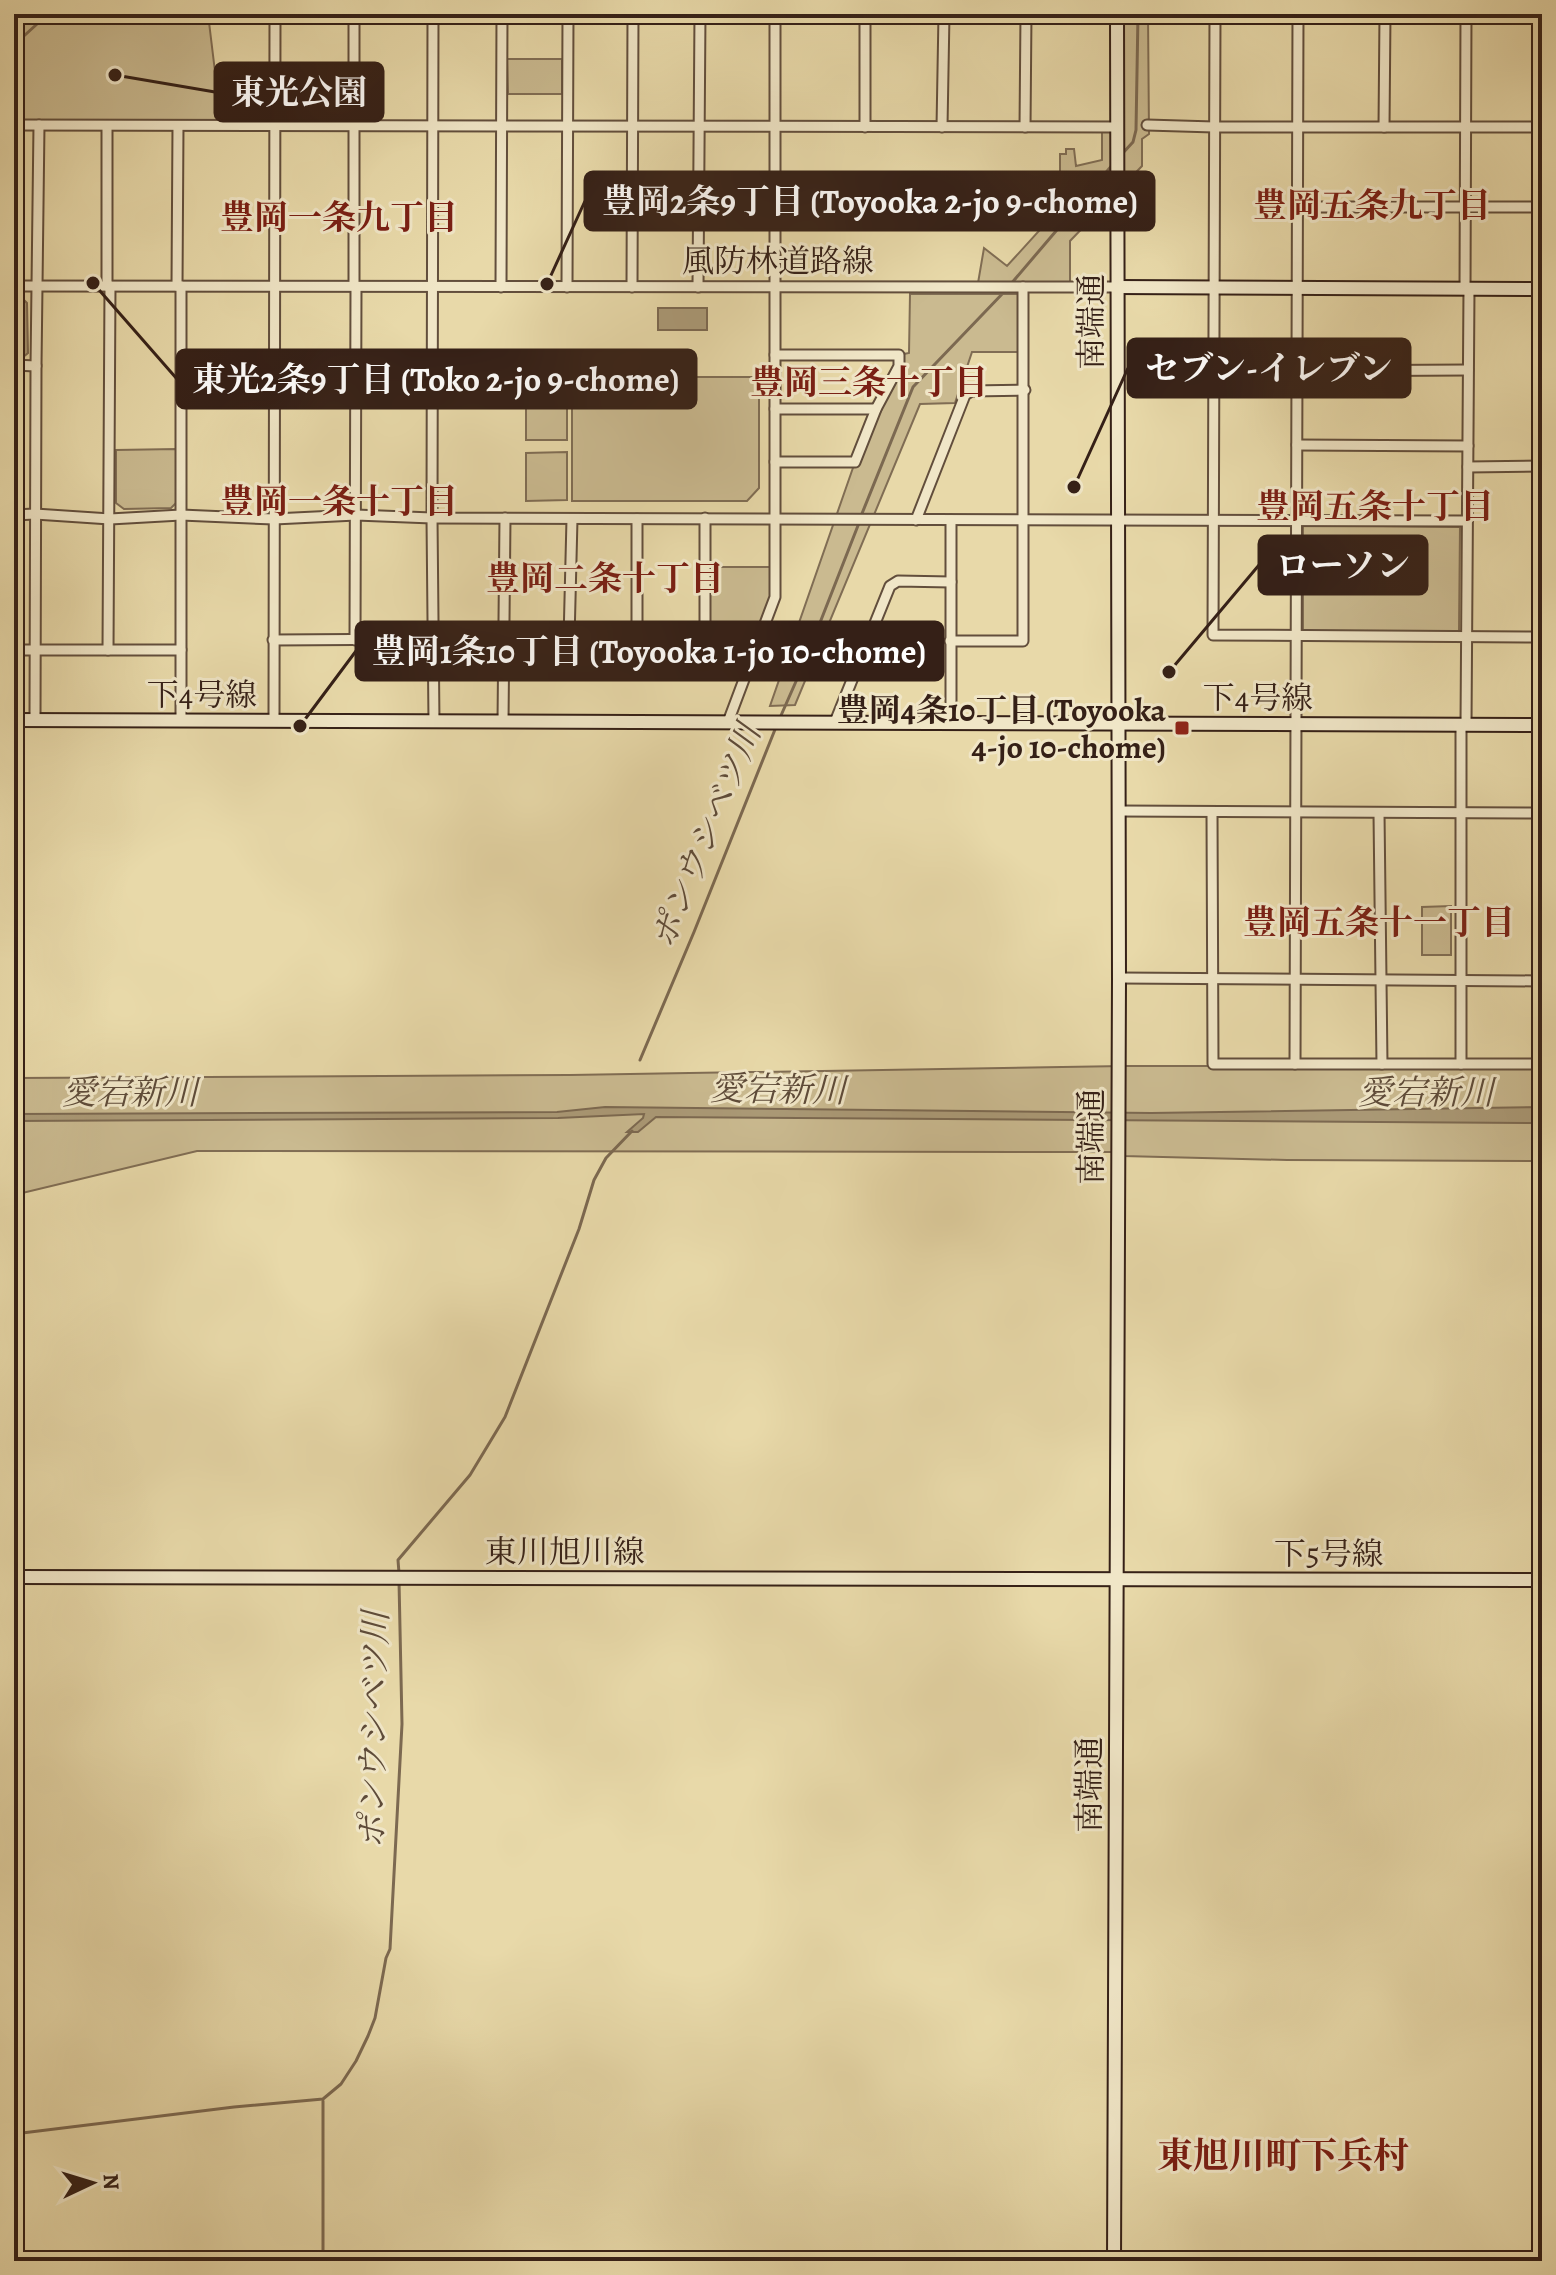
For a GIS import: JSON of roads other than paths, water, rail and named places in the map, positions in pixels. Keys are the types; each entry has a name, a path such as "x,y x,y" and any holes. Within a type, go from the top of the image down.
{"street":[{"path":"274,721 275,14"},
{"path":"354,14 355,640"},
{"path":"433,14 434,722"},
{"path":"501,287 502,14"},
{"path":"567,287 568,14"},
{"path":"632,287 633,14"},
{"path":"698,287 700,14"},
{"path":"728,722 775,597 775,14"},
{"path":"865,14 865,127"},
{"path":"942,127 944,14"},
{"path":"1025,127 1026,14"},
{"name":"南端通","path":"1114,2261 1119,978 1117,14"},
{"path":"1215,14 1213,635 1542,637"},
{"path":"1295,1064 1298,14"},
{"path":"1384,127 1385,14"},
{"path":"1461,1064 1461,812 1467,637 1468,467 1466,14"},
{"path":"14,125 1117,127"},
{"path":"35,720 39,125"},
{"path":"1147,125 1542,127"},
{"path":"107,126 108,650"},
{"path":"178,126 181,721"},
{"path":"1298,207 1542,207"},
{"name":"風防林道路線","path":"14,286 1542,289"},
{"path":"950,641 1023,641 1025,390 1022,287"},
{"path":"775,355 899,355 899,366 876,409 855,462 775,462"},
{"path":"14,365 36,366"},
{"path":"1297,371 1468,370"},
{"path":"916,520 965,395 971,391 1025,390"},
{"path":"775,409 876,409"},
{"path":"1297,445 1468,446"},
{"path":"1468,467 1542,466"},
{"path":"14,515 110,519 181,515 274,519 356,515 572,519 1467,521"},
{"path":"503,722 505,518"},
{"path":"705,518 705,639"},
{"path":"569,640 572,519"},
{"path":"637,519 637,640"},
{"path":"951,520 951,723"},
{"path":"835,722 890,586 898,581 951,582"},
{"path":"273,640 433,639"},
{"path":"504,640 758,639"},
{"path":"14,650 181,650"},
{"name":"下4号線","path":"14,720 1542,725"},
{"path":"1119,811 1542,813"},
{"path":"1212,812 1213,1064 1542,1064"},
{"path":"1379,813 1382,1064"},
{"path":"1119,978 1542,981"},
{"name":"東川旭川線","path":"14,1577 1116,1579"},
{"name":"下5号線","path":"1116,1579 1542,1580"}],"waterway":[{"path":"14,45 48,14"},
{"name":"ポンウシベツ川","path":"1122,154 1133,142 1136,130 1138,14"},
{"name":"ポンウシベツ川","path":"1010,285 1114,163"},
{"name":"ポンウシベツ川","path":"861,516 913,387 1005,291"},
{"name":"ポンウシベツ川","path":"779,720 859,523"},
{"name":"ポンウシベツ川","path":"640,1060 776,727"},
{"name":"ポンウシベツ川","path":"399,1573 398,1560 470,1475 505,1417 579,1229 594,1180 606,1158 632,1131"},
{"name":"ポンウシベツ川","path":"14,2134 323,2099 341,2084 356,2061 375,2018 390,1949 402,1724 399,1581"},
{"path":"323,2101 323,2261"}],"place":[{"name":"東光公園","path":"115,75"},
{"name":"東光2条9丁目 (Toko 2-jo 9-chome)","path":"93,283"},
{"name":"豊岡2条9丁目 (Toyooka 2-jo 9-chome)","path":"547,284"},
{"name":"セブン-イレブン","path":"1074,487"},
{"name":"ローソン","path":"1169,672"},
{"name":"豊岡1条10丁目 (Toyooka 1-jo 10-chome)","path":"300,726"},
{"name":"豊岡4条10丁目 (Toyooka 4-jo 10-chome)","path":"1182,728"}],"district":[{"name":"豊岡五条九丁目","path":"1372,205"},
{"name":"豊岡一条九丁目","path":"339,217"},
{"name":"豊岡三条十丁目","path":"869,382"},
{"name":"豊岡一条十丁目","path":"339,501"},
{"name":"豊岡五条十丁目","path":"1375,506"},
{"name":"豊岡二条十丁目","path":"605,578"},
{"name":"豊岡五条十一丁目","path":"1379,922"},
{"name":"東旭川町下兵村","path":"1283,2155"}],"water label":[{"name":"愛宕新川","path":"778,1089"},
{"name":"愛宕新川","path":"130,1092"},
{"name":"愛宕新川","path":"1426,1092"}]}
